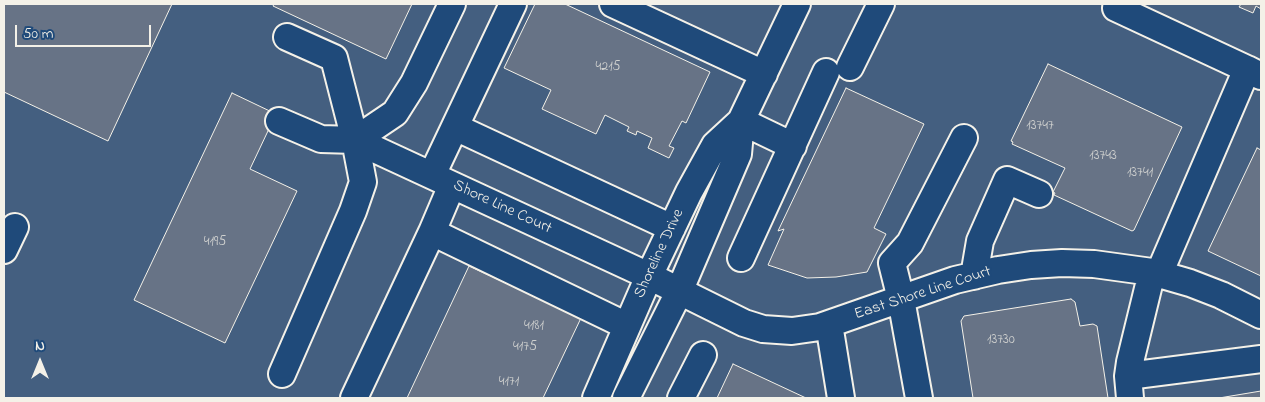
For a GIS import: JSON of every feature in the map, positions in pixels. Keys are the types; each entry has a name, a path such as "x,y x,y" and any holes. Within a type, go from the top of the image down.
{"street":[{"path":"279,121 321,139 355,140 395,113 414,83 452,4"},
{"path":"354,398 432,232 455,127 513,4"},
{"path":"613,4 764,74"},
{"name":"Shoreline Drive","path":"626,398 679,292 738,154 741,121 797,4"},
{"path":"741,258 793,146 838,70 881,4"},
{"path":"1116,8 1254,73 1155,273 1129,387 1261,359"},
{"path":"282,374 353,211 363,182 355,140 334,58 287,37"},
{"path":"741,121 793,146"},
{"name":"Shoreline Drive","path":"596,398 649,276 689,192 715,145 741,121"},
{"path":"455,127 672,228"},
{"path":"918,398 901,299 892,262 910,243 964,138"},
{"name":"Shore Line Court","path":"355,140 649,276"},
{"path":"974,276 980,241 1007,180 1039,194"},
{"path":"432,232 627,326"},
{"name":"East Shore Line Court","path":"649,276 744,323 763,330 792,331 820,327 955,280 1030,265 1062,263 1094,264 1155,273 1221,295 1261,315"},
{"path":"829,324 841,398"},
{"path":"681,398 703,355"}],"shaded area":[{"path":"4,4 1261,4 1261,398 4,398"}],"building":[{"path":"4,4 172,4 108,141 4,92"},
{"path":"274,4 412,4 386,59 273,6"},
{"path":"535,4 565,4 710,72 686,123 682,121 669,146 674,148 669,158 648,148 652,138 637,131 636,135 627,131 629,127 605,115 596,134 542,109 551,90 504,68"},
{"path":"1241,4 1261,4 1261,9 1256,6 1253,13 1239,7"},
{"path":"1048,64 1182,127 1134,230 1132,231 1054,195 1055,193 1053,192 1065,168 1012,144 1013,142 1011,141"},
{"path":"846,88 924,124 874,228 886,234 867,272 836,277 807,278 768,265 784,229 778,231"},
{"path":"232,93 276,114 250,169 297,191 225,343 134,300"},
{"path":"1257,148 1261,150 1261,276 1208,251"},
{"path":"469,266 581,318 543,398 407,398"},
{"path":"1071,299 1075,302 1080,326 1093,324 1097,326 1108,398 973,398 961,321 964,316"},
{"path":"733,364 806,398 717,398"},
{"path":"1261,391 1261,398 1219,398"}]}
